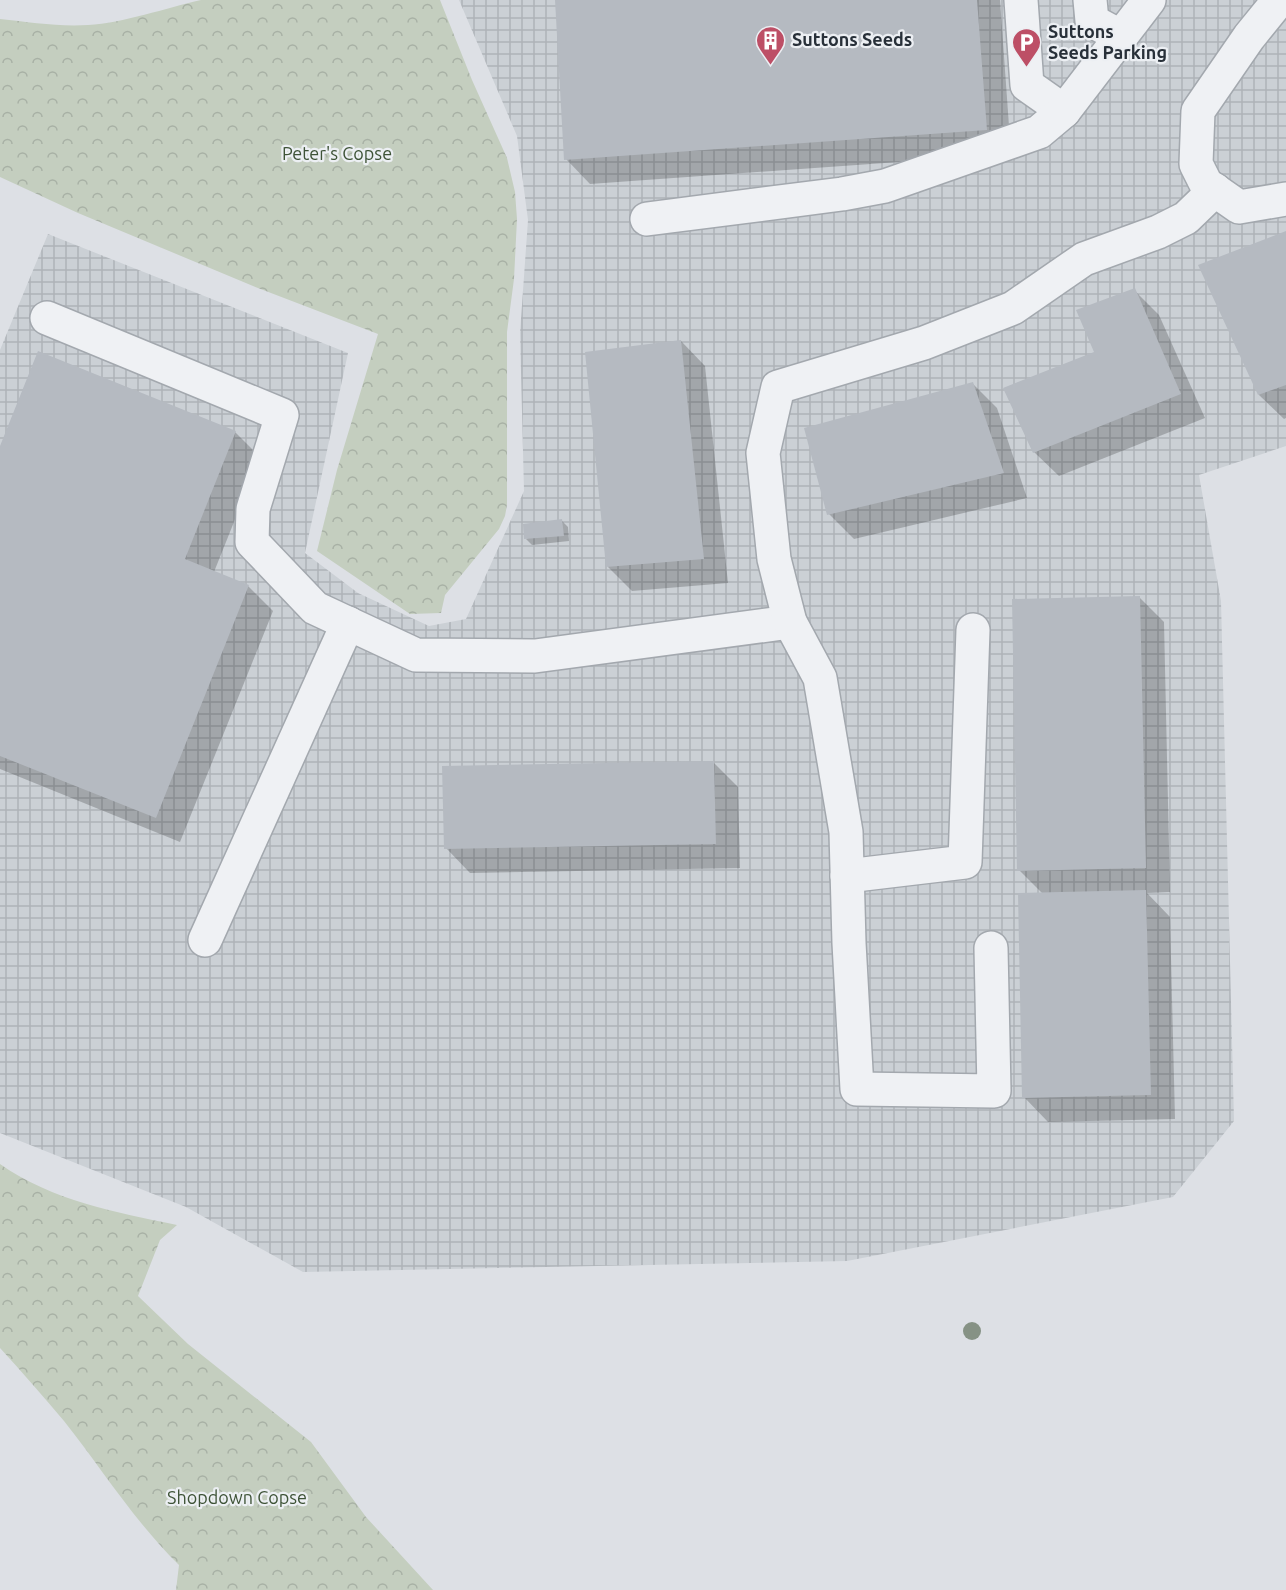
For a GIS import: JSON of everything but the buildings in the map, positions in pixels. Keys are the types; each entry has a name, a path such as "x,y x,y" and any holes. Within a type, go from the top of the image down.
{"lane":[{"path":"1021,0 1027,85 1064,111"},
{"path":"1090,0 1092,21 1120,36"},
{"path":"647,219 842,194 885,186 1039,132 1064,111 1149,0"},
{"path":"1279,0 1249,37 1198,111 1196,164 1206,184 1239,207 1286,199"},
{"path":"991,948 994,1091 856,1089 846,832 820,678 790,622 774,559 763,453 778,387 924,344 1013,308 1083,258 1158,232 1186,218 1215,190"},
{"path":"47,318 282,415 254,509 252,542 315,608 416,654 535,656 790,622"},
{"path":"205,940 348,623"},
{"path":"847,876 965,862 974,630"}],"shaded area":[{"path":"459,0 1286,0 1286,446 1199,475 1221,601 1234,1121 1173,1197 847,1261 303,1272 186,1207 0,1133 0,350 48,234 348,353 305,553 358,593 429,626 466,619 524,491 520,333 528,220 517,136"}],"green space":[{"name":"Peter's Copse","path":"201,0 440,0 507,158 515,192 517,219 514,279 507,332 507,505 499,529 445,595 441,613 410,614 317,551 337,470 378,334 253,286 78,213 0,177 0,19 55,25 101,24"},
{"name":"Shopdown Copse","path":"0,1164 41,1187 85,1204 177,1225 160,1240 138,1296 188,1344 311,1442 366,1517 433,1590 176,1590 179,1565 133,1513 64,1421 0,1348"}],"place":[{"name":"Suttons Seeds","path":"771,66"},
{"name":"Suttons Seeds Parking","path":"1027,68"}]}
